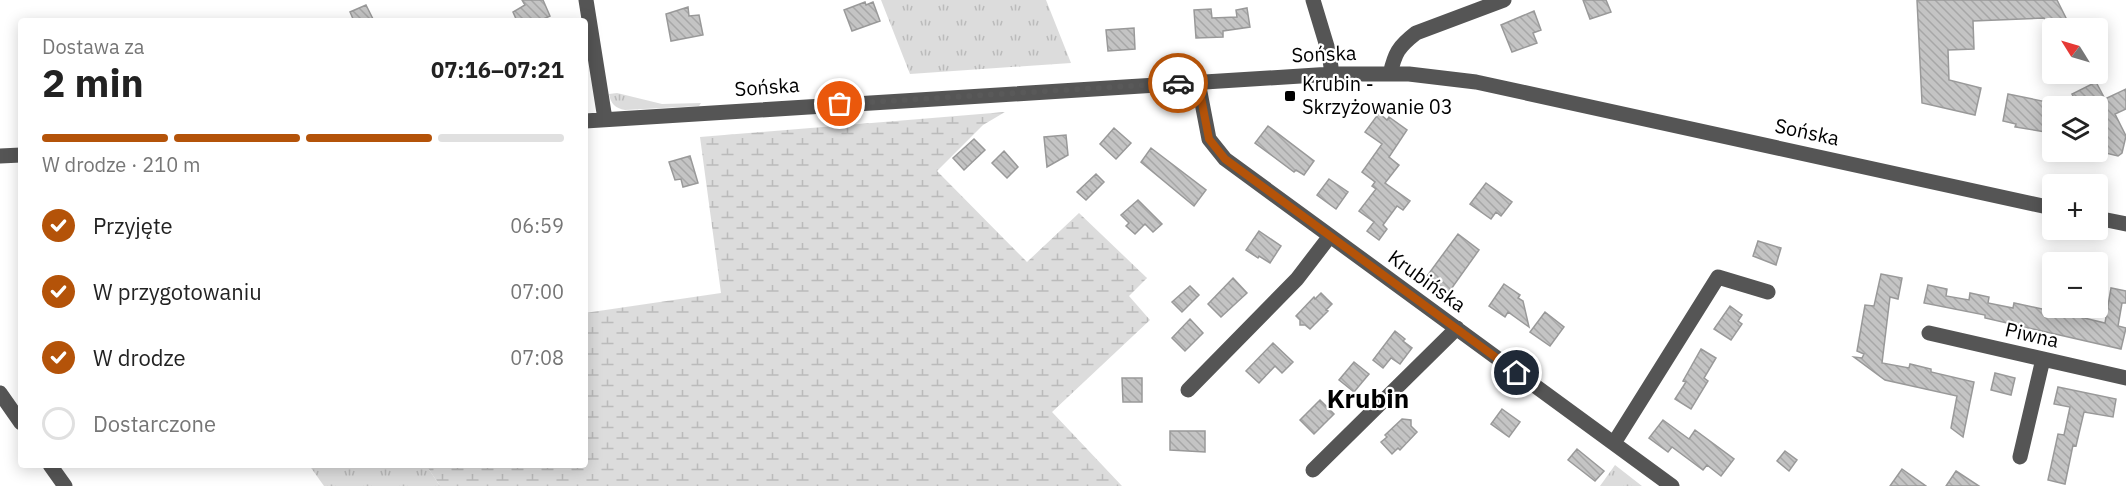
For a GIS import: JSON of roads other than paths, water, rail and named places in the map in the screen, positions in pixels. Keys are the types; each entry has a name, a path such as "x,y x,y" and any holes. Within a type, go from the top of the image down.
{"street":[{"path":"586,0 605,119"},
{"path":"1313,0 1329,53 1332,74"},
{"path":"1390,75 1395,53 1416,33 1504,0"},
{"name":"Sońska","path":"588,121 1332,74 1409,75 1476,82 2042,206"},
{"name":"Krubińska","path":"1198,82 1209,139 1225,159 1672,486"},
{"path":"0,156 18,155"},
{"path":"2108,220 2126,224"},
{"path":"1188,390 1298,279 1330,236"},
{"path":"1614,443 1718,277 1768,292"},
{"path":"1313,470 1457,328"},
{"name":"Piwna","path":"1929,333 2126,378"},
{"path":"2020,457 2043,359"},
{"path":"0,393 18,419"},
{"path":"52,468 65,486"}],"place":[{"name":"Krubin - Skrzyżowanie 03","path":"1290,96"}],"district":[{"name":"Krubin","path":"1368,399"}]}
